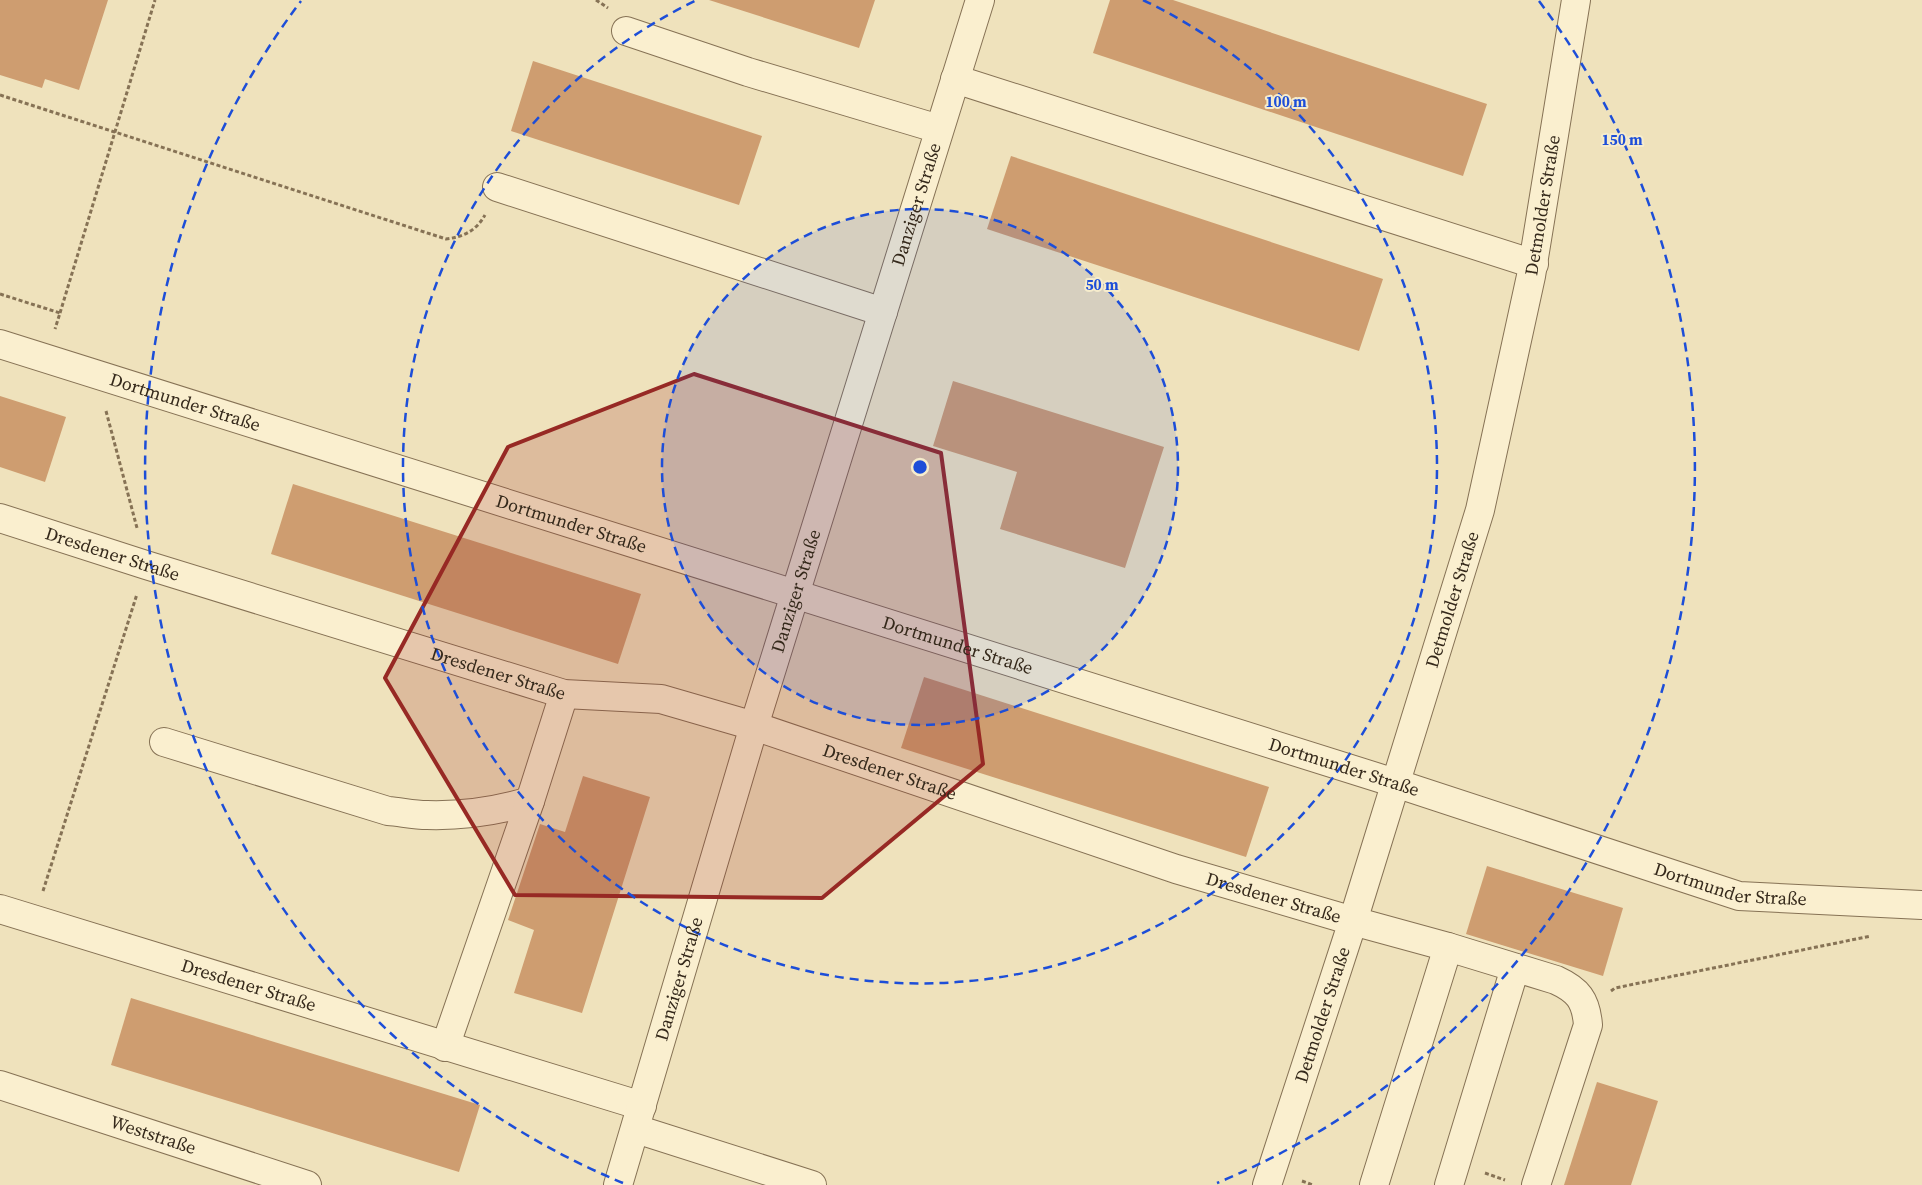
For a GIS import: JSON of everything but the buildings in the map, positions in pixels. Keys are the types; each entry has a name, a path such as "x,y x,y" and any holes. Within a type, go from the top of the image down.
{"lane":[{"name":"Danziger Straße","path":"618,1185 754,726 980,0"},
{"name":"Detmolder Straße","path":"1267,1185 1353,921 1480,510 1534,264 1576,0"},
{"path":"626,31 748,72 939,129"},
{"path":"955,79 1534,264"},
{"path":"497,187 883,312"},
{"name":"Dortmunder Straße","path":"0,344 1395,783 1738,896 1922,905"},
{"name":"Dresdener Straße","path":"0,518 564,694 661,699 754,726 1176,869 1556,980 1569,986 1581,998 1587,1010"},
{"path":"445,1047 530,801 564,694"},
{"path":"164,742 388,811 427,816 509,807 530,801"},
{"name":"Dresdener Straße","path":"0,909 445,1047 639,1117 812,1185"},
{"path":"1374,1185 1448,947"},
{"path":"1449,1185 1515,968"},
{"path":"1536,1185 1588,1025 1587,1010"},
{"name":"Weststraße","path":"0,1085 307,1185"}],"path":[{"path":"45,358 155,0"},
{"path":"0,95 446,239 460,237 471,232 481,223 497,187"},
{"path":"0,294 60,313"},
{"path":"34,920 146,565 97,374"},
{"path":"1587,1010 1615,988 1880,935"}],"highlighted area":[{"path":"694,374 941,453 983,764 822,898 515,895 385,678 508,447"}]}
